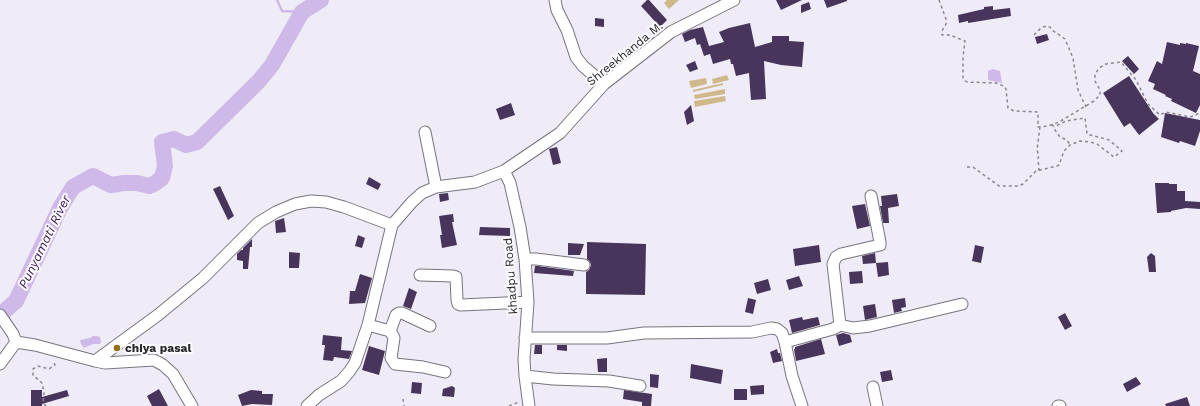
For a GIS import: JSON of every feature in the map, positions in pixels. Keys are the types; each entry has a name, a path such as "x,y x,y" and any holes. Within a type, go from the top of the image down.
{"street":[{"path":"555,0 557,10 567,30 576,57 583,66 604,84"},
{"name":"Shreekhanda M.","path":"392,225 422,193 436,188 474,182 504,171 560,133 604,84 671,32 734,0"},
{"path":"425,132 436,188"},
{"name":"khadpu Road","path":"504,171 510,183 520,227 525,260 528,302 525,338 525,376 529,406"},
{"path":"840,325 833,264 836,257 841,254 880,245 870,196"},
{"path":"94,361 158,316 203,278 258,223 276,212 295,204 311,201 326,202 344,207 392,225 368,325 355,363 341,381 319,395 307,406"},
{"path":"525,260 536,259 584,265"},
{"path":"420,275 456,277 457,300 458,304 461,305 528,302"},
{"path":"785,342 833,330 840,325 853,328 870,326 962,304"},
{"path":"390,331 396,315 402,312 430,326"},
{"path":"0,315 14,338 41,346 105,363 154,360 173,374 192,406"},
{"path":"368,325 390,331 394,338 391,358 395,364 424,367 445,372"},
{"path":"525,338 607,338 644,333 752,332 771,328 777,329 782,333 785,342 792,376 802,406"},
{"path":"0,364 14,338"},
{"path":"525,376 541,379 609,381 640,386"},
{"path":"873,386 877,406"}],"path":[{"path":"939,0 946,19 946,24 942,31 942,35 954,36 965,41 963,57 964,80 967,82 996,83 1004,86 1008,108 1014,111 1038,112 1037,123 1040,127 1037,150 1039,156 1039,171"},
{"path":"1034,35 1041,28 1046,26 1050,27 1066,39 1072,58 1078,90 1086,107"},
{"path":"1040,127 1052,124 1086,107 1100,96 1100,90 1095,81 1095,74 1099,68 1106,64 1121,62 1136,80 1148,104 1160,115 1166,112 1190,117 1200,113"},
{"path":"967,167 973,167 999,186 1018,186 1024,184 1034,173 1059,165 1064,151 1070,145 1080,141 1097,144 1114,157 1122,152 1109,140 1088,134 1085,118 1066,122 1054,127"},
{"path":"1052,124 1060,136 1067,140 1070,145"},
{"path":"46,406 43,403 44,392 42,383 33,375 33,369 38,366 48,369 55,365 52,358"},
{"path":"403,399 404,406"}],"shaded area":[{"path":"667,0 679,0 669,9 664,3"},
{"path":"993,69 1000,71 1002,83 988,80 988,71"},
{"path":"727,75 729,80 713,84 712,79"},
{"path":"706,78 707,84 691,88 689,81"},
{"path":"723,83 723,85 693,92 693,90"},
{"path":"725,89 725,94 695,99 694,95"},
{"path":"725,96 726,101 695,107 694,101"},
{"path":"93,336 100,337 100,344 93,344 84,348 80,340"}],"building":[{"path":"649,0 667,20 660,27 641,6"},
{"path":"776,0 802,0 781,10"},
{"path":"824,0 847,0 847,1 827,8"},
{"path":"809,2 811,9 801,13 801,5"},
{"path":"993,6 993,10 1010,8 1011,16 968,23 968,21 959,23 958,15 984,9 984,7"},
{"path":"595,18 604,19 604,27 595,26"},
{"path":"750,23 755,47 772,42 772,36 789,36 789,41 804,42 802,67 781,65 764,61 766,99 751,100 749,73 736,76 730,59 713,64 710,54 704,56 700,44 697,45 695,38 685,42 682,34 690,30 703,27 709,46 724,42 719,32"},
{"path":"1047,34 1049,40 1037,44 1035,37"},
{"path":"1167,42 1180,45 1180,43 1186,43 1199,46 1193,71 1200,74 1200,105 1196,113 1171,101 1172,99 1165,96 1166,95 1153,89 1155,84 1148,81 1157,61 1162,64"},
{"path":"1128,56 1139,69 1134,74 1122,61"},
{"path":"695,61 698,69 690,72 686,65"},
{"path":"1129,76 1153,113 1159,119 1139,135 1130,123 1124,127 1103,93"},
{"path":"511,103 515,115 500,120 496,109"},
{"path":"691,105 694,121 687,125 684,112"},
{"path":"1165,113 1200,120 1200,131 1195,146 1161,137"},
{"path":"557,147 561,163 553,165 549,149"},
{"path":"369,177 381,184 378,190 366,184"},
{"path":"1155,183 1177,184 1177,191 1185,191 1185,201 1200,202 1200,209 1186,208 1171,212 1157,213"},
{"path":"220,186 234,216 228,220 213,189"},
{"path":"448,193 449,200 440,202 439,194"},
{"path":"897,194 899,206 888,208 889,223 883,223 880,206 882,206 881,196"},
{"path":"865,204 870,226 857,229 852,206"},
{"path":"453,214 454,222 452,222 457,245 442,248 440,235 442,235 439,216"},
{"path":"284,218 286,232 276,233 275,221"},
{"path":"480,227 510,228 510,236 479,235"},
{"path":"358,235 365,238 362,248 355,246"},
{"path":"252,239 248,269 243,269 243,261 237,260 237,254 243,250 243,248"},
{"path":"587,242 646,244 645,295 586,294 586,272 589,270 591,265 587,259"},
{"path":"568,243 584,244 580,255 568,255"},
{"path":"819,245 821,262 795,266 793,249"},
{"path":"975,245 984,247 981,263 972,261"},
{"path":"289,252 300,253 299,268 289,268"},
{"path":"875,253 876,263 863,264 862,256"},
{"path":"1151,253 1155,256 1156,272 1149,272 1147,257"},
{"path":"888,262 889,275 878,277 876,263"},
{"path":"535,266 574,271 573,276 534,273"},
{"path":"862,271 863,283 850,284 849,272"},
{"path":"360,274 372,278 365,303 349,304 350,291 355,291"},
{"path":"799,276 803,286 789,290 786,280"},
{"path":"768,279 771,290 757,294 754,283"},
{"path":"409,288 417,292 411,309 403,306"},
{"path":"748,298 756,300 753,314 745,312"},
{"path":"905,298 906,307 901,308 902,311 894,313 892,300"},
{"path":"875,304 877,317 865,320 863,306"},
{"path":"1065,313 1072,326 1065,330 1058,317"},
{"path":"802,317 803,320 818,317 820,325 792,333 789,320"},
{"path":"843,333 850,335 852,342 839,346 836,335"},
{"path":"323,335 342,337 341,350 352,351 349,359 334,357 333,361 323,360 325,345 322,345"},
{"path":"821,339 825,354 796,361 795,347"},
{"path":"535,345 542,345 542,354 534,354"},
{"path":"557,345 567,345 567,351 557,350"},
{"path":"369,346 385,351 379,375 362,370"},
{"path":"777,349 778,353 780,353 782,361 773,363 770,352"},
{"path":"607,358 607,372 598,372 597,359"},
{"path":"691,364 723,370 721,384 690,378"},
{"path":"891,370 893,380 882,382 880,372"},
{"path":"650,374 659,375 658,388 650,387"},
{"path":"1136,377 1141,384 1127,392 1123,384"},
{"path":"412,382 422,383 421,394 411,393"},
{"path":"764,385 764,394 751,395 750,386"},
{"path":"452,386 455,388 454,397 442,396 443,389"},
{"path":"159,389 168,406 152,406 147,396"},
{"path":"734,389 747,389 747,400 734,400"},
{"path":"31,390 42,390 42,397 67,390 69,396 42,404 42,406 31,406"},
{"path":"251,390 262,391 262,394 273,394 272,405 252,404 242,406 238,395"},
{"path":"624,390 652,394 651,406 642,406 642,402 623,399"},
{"path":"1187,397 1190,406 1166,406 1165,404"}],"waterway":[{"path":"277,0 282,11 302,12"},
{"name":"Punyamati River","path":"0,315 16,301 60,208 73,187 93,176 111,185 137,183 149,186 162,178 165,166 162,142 174,139 186,145 197,142 258,82 272,65 302,12 321,0"}],"place":[{"name":"chiya pasal","path":"117,348"}]}
